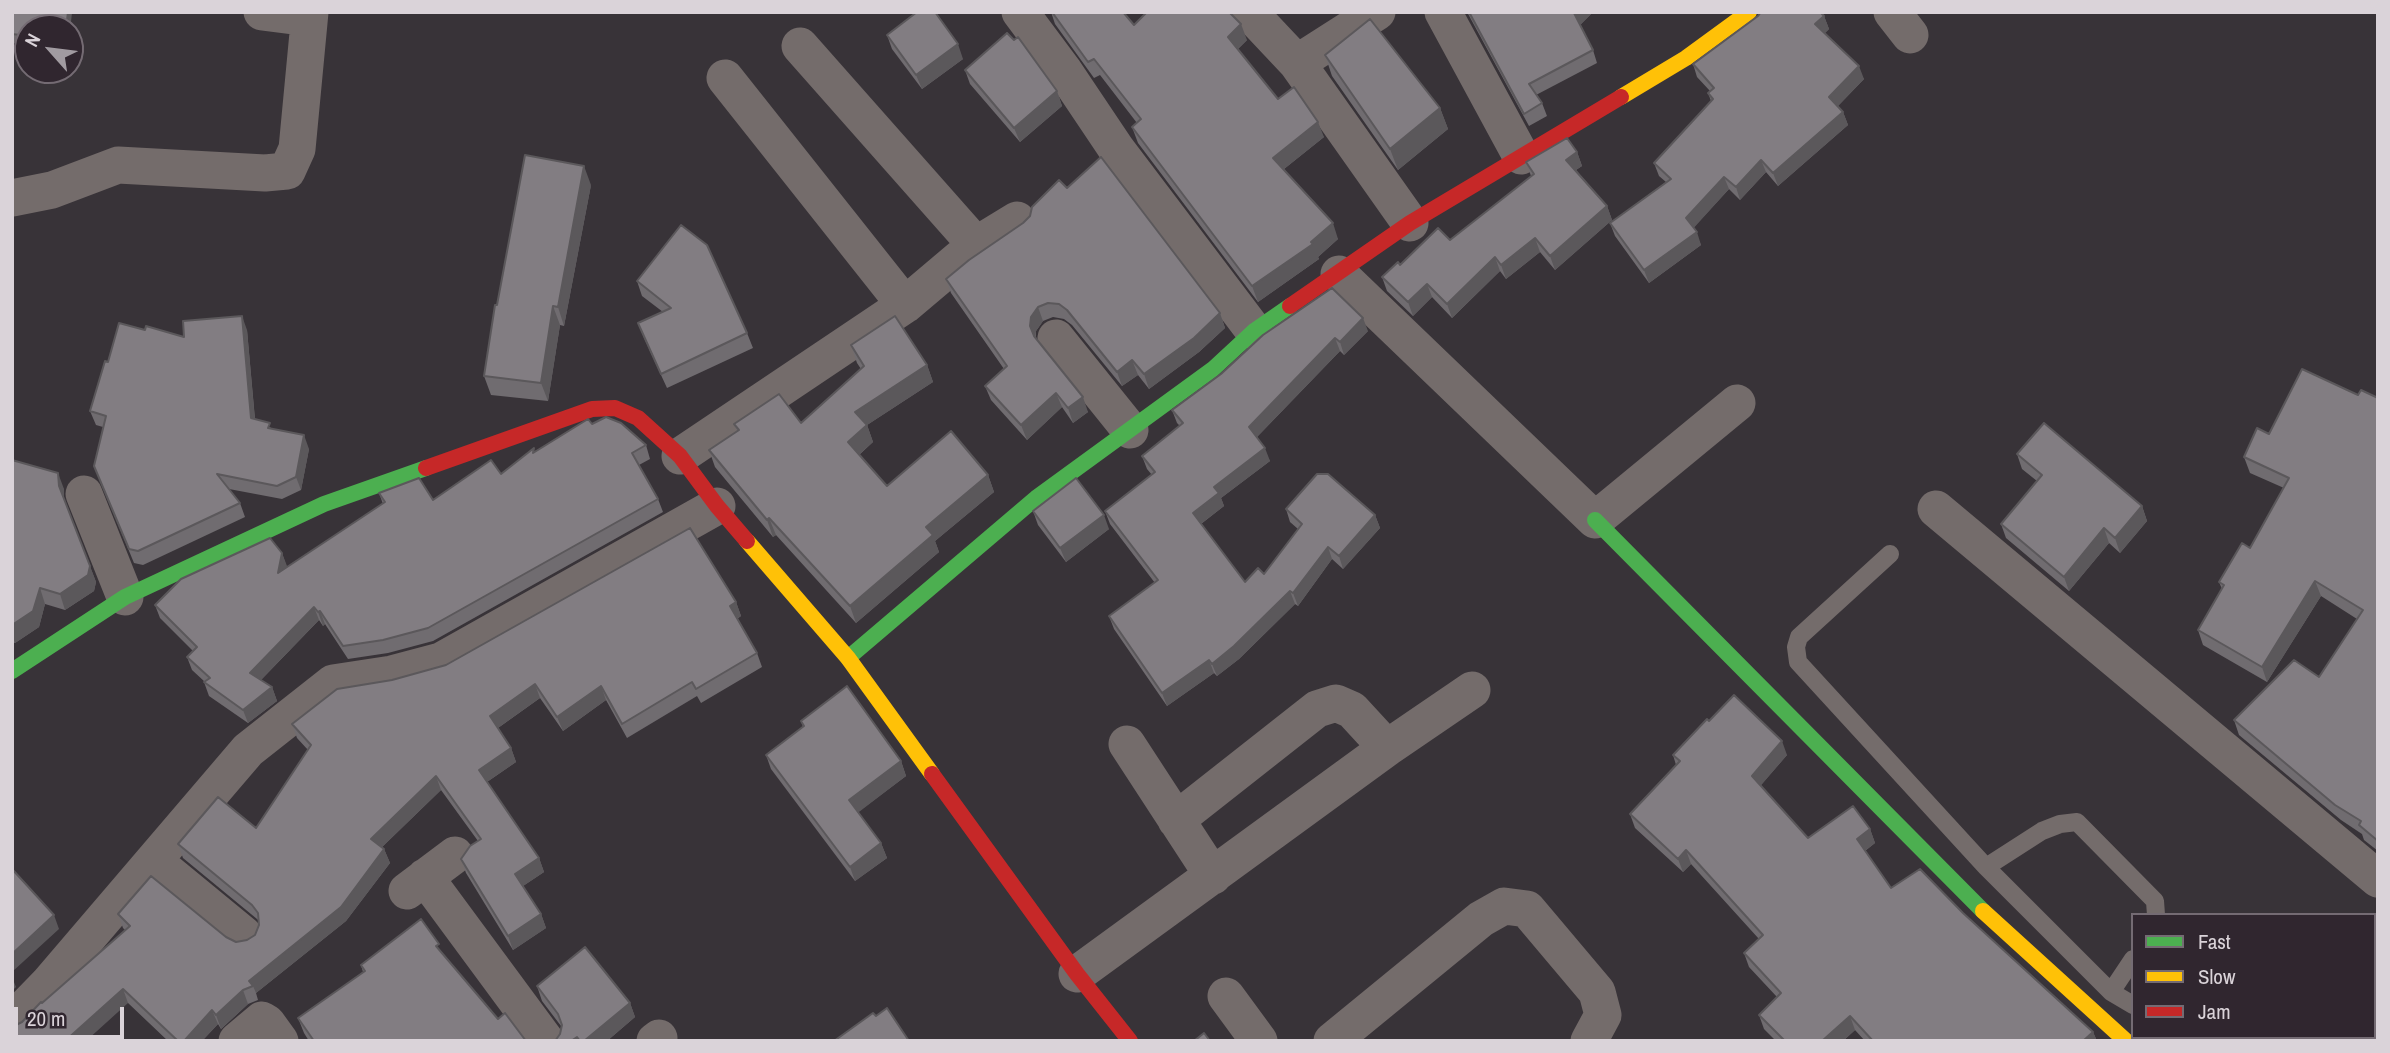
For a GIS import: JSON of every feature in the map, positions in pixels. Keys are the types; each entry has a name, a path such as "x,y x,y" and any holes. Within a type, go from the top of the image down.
{"street":[{"path":"12,198 52,190 118,165 287,172 297,149 309,15 262,12"},
{"path":"1249,12 1297,63 1410,223"},
{"path":"1297,63 1377,12"},
{"path":"1443,12 1521,156"},
{"path":"848,658 1036,498 1213,369 1254,331 1410,223 1686,58 1749,12"},
{"path":"1035,18 1064,71 1117,150 1254,331"},
{"path":"800,46 976,246"},
{"path":"725,78 905,305"},
{"path":"680,456 905,305 976,246 1017,220"},
{"path":"1339,274 1595,520 1983,911 2126,1041"},
{"path":"1056,338 1130,430"},
{"path":"1595,520 1737,403"},
{"path":"12,671 125,597 324,504 592,410 615,408 638,418 680,456 717,506 848,658 1077,974 1130,1041"},
{"path":"83,494 125,597"},
{"path":"12,1021 48,984 248,750 333,683 392,674 441,661 717,506"},
{"path":"1936,509 2378,879"},
{"path":"1077,974 1387,748 1472,690"},
{"path":"1176,820 1317,709 1336,703 1352,710 1387,748"},
{"path":"1127,744 1213,876"},
{"path":"455,855 416,884 546,1041"},
{"path":"154,861 244,935"},
{"path":"1332,1041 1481,919 1504,906 1527,909 1597,992 1603,1015 1589,1041"},
{"path":"1226,996 1259,1041"},
{"path":"237,1041 262,1020 280,1041"}],"lane":[{"path":"1890,554 1799,637 1796,647 1798,662 1986,867 2111,992 2131,1004"},
{"path":"1986,867 2042,831 2060,824 2077,822 2155,901 2155,913"},
{"path":"2111,992 2131,962"}],"building":[{"path":"12,12 68,12 14,14 12,34"},
{"path":"917,12 935,12 958,44 916,75 887,35"},
{"path":"1052,12 1123,12 1134,25 1147,12 1229,12 1241,24 1228,37 1278,99 1294,87 1318,122 1273,158 1333,223 1311,242 1313,244 1252,286 1132,127 1141,119 1094,59 1088,62"},
{"path":"1469,12 1575,12 1593,50 1529,84 1542,103 1524,114"},
{"path":"1761,12 1820,12 1824,16 1815,24 1859,66 1829,97 1843,112 1773,173 1761,160 1736,187 1724,177 1686,218 1697,232 1644,270 1610,223 1671,179 1654,163 1713,99 1708,93 1714,88 1693,64"},
{"path":"1370,19 1440,108 1390,149 1325,55"},
{"path":"1007,33 1014,40 1018,37 1057,91 1014,128 965,70"},
{"path":"1567,138 1577,152 1566,160 1607,206 1550,256 1535,238 1501,265 1495,257 1447,304 1427,284 1408,302 1382,277 1398,262 1400,265 1438,228 1450,240 1534,174 1526,162"},
{"path":"525,155 584,166 558,307 553,306 541,383 484,376 495,305"},
{"path":"1101,157 1220,313 1194,338 1144,374 1132,360 1117,372 1067,310 1059,304 1048,303 1038,307 1031,317 1030,326 1034,336 1083,397 1068,408 1056,393 1021,425 985,386 1007,366 946,279 1023,223 1030,216 1032,207 1059,180 1067,188"},
{"path":"681,225 707,245 747,333 661,374 638,323 671,308 637,281"},
{"path":"1332,288 1363,318 1340,342 1335,338 1249,427 1265,448 1214,487 1219,493 1193,513 1245,582 1258,568 1264,574 1302,524 1286,509 1317,474 1328,474 1375,515 1339,556 1328,547 1293,593 1290,591 1234,646 1212,664 1209,660 1162,693 1109,616 1158,580 1105,511 1155,472 1142,456 1183,423 1172,410 1221,374 1263,335"},
{"path":"242,316 251,418 270,423 268,428 304,435 296,477 277,486 217,474 240,503 138,551 129,549 94,466 106,416 90,411 119,323 145,330 146,326 184,337 183,321"},
{"path":"895,316 927,365 855,412 867,425 848,442 887,486 951,431 988,475 926,527 933,535 850,606 769,518 767,520 709,450 739,430 734,424 779,394 801,423 864,366 851,345"},
{"path":"2302,369 2358,395 2361,390 2378,398 2378,841 2359,825 2361,821 2335,805 2234,720 2294,660 2319,677 2363,610 2315,581 2262,667 2198,630 2224,585 2219,582 2242,543 2250,548 2289,478 2244,457 2257,428 2269,434"},
{"path":"606,417 621,423 646,445 632,453 658,499 428,628 383,640 343,646 320,611 314,607 250,673 272,687 243,710 204,682 210,678 187,657 197,647 155,605 181,579 270,538 282,553 278,573 385,502 379,493 419,478 433,500 491,460 501,474 534,448 533,453 588,419 592,424"},
{"path":"2044,423 2142,506 2115,538 2104,528 2064,577 2001,524 2042,475 2017,454"},
{"path":"12,460 58,473 59,486 90,566 88,575 60,594 40,588 33,611 12,625"},
{"path":"1076,478 1104,515 1060,548 1033,511"},
{"path":"690,528 736,602 730,606 757,653 696,689 692,682 622,724 601,686 557,717 535,684 490,716 511,748 479,770 539,858 515,874 541,914 508,936 461,859 470,846 481,839 436,776 371,839 384,849 341,907 249,981 253,986 243,990 216,1015 212,1010 184,1041 178,1041 123,989 65,1041 12,1041 12,1027 22,1022 41,1002 130,926 118,914 151,876 226,937 236,942 255,935 259,925 258,913 252,905 178,844 218,797 256,828 311,745 292,724 337,689 392,680 446,665"},
{"path":"847,686 901,761 849,800 881,843 850,867 766,755 804,726 801,721"},
{"path":"1734,695 1782,741 1752,776 1808,838 1853,806 1870,829 1857,839 1891,888 1920,869 1963,913 2093,1032 2083,1041 1873,1041 1850,1016 1822,1041 1785,1041 1759,1015 1781,993 1744,953 1763,935 1686,850 1678,859 1630,814 1680,761 1673,755"},
{"path":"12,869 54,915 12,954"},
{"path":"421,919 439,944 436,946 498,1019 505,1013 526,1041 314,1041 298,1018 365,971 361,965"},
{"path":"585,947 630,1003 584,1041 577,1037 571,1041 555,1041 562,1025 558,1014 537,986"},
{"path":"2376,982 2378,983 2378,1024 2376,1022"},
{"path":"887,1008 909,1041 834,1041 873,1013 876,1016"},
{"path":"1204,1033 1210,1041 1194,1041"},
{"path":"2238,1039 2270,1039 2268,1041"}],"traffic: fast":[{"path":"848,658 1036,498 1213,369 1254,331 1290,306"},
{"path":"12,671 125,597 324,504 426,468"},
{"path":"1595,520 1983,911"}],"traffic: slow":[{"path":"1621,97 1686,58 1749,12"},
{"path":"747,541 848,658 932,774"},
{"path":"1983,911 2126,1041"}],"traffic: jam":[{"path":"1290,306 1410,223 1621,97"},
{"path":"426,468 592,409 615,408 638,418 680,456 747,541"},
{"path":"932,774 1077,974 1130,1041"}]}
